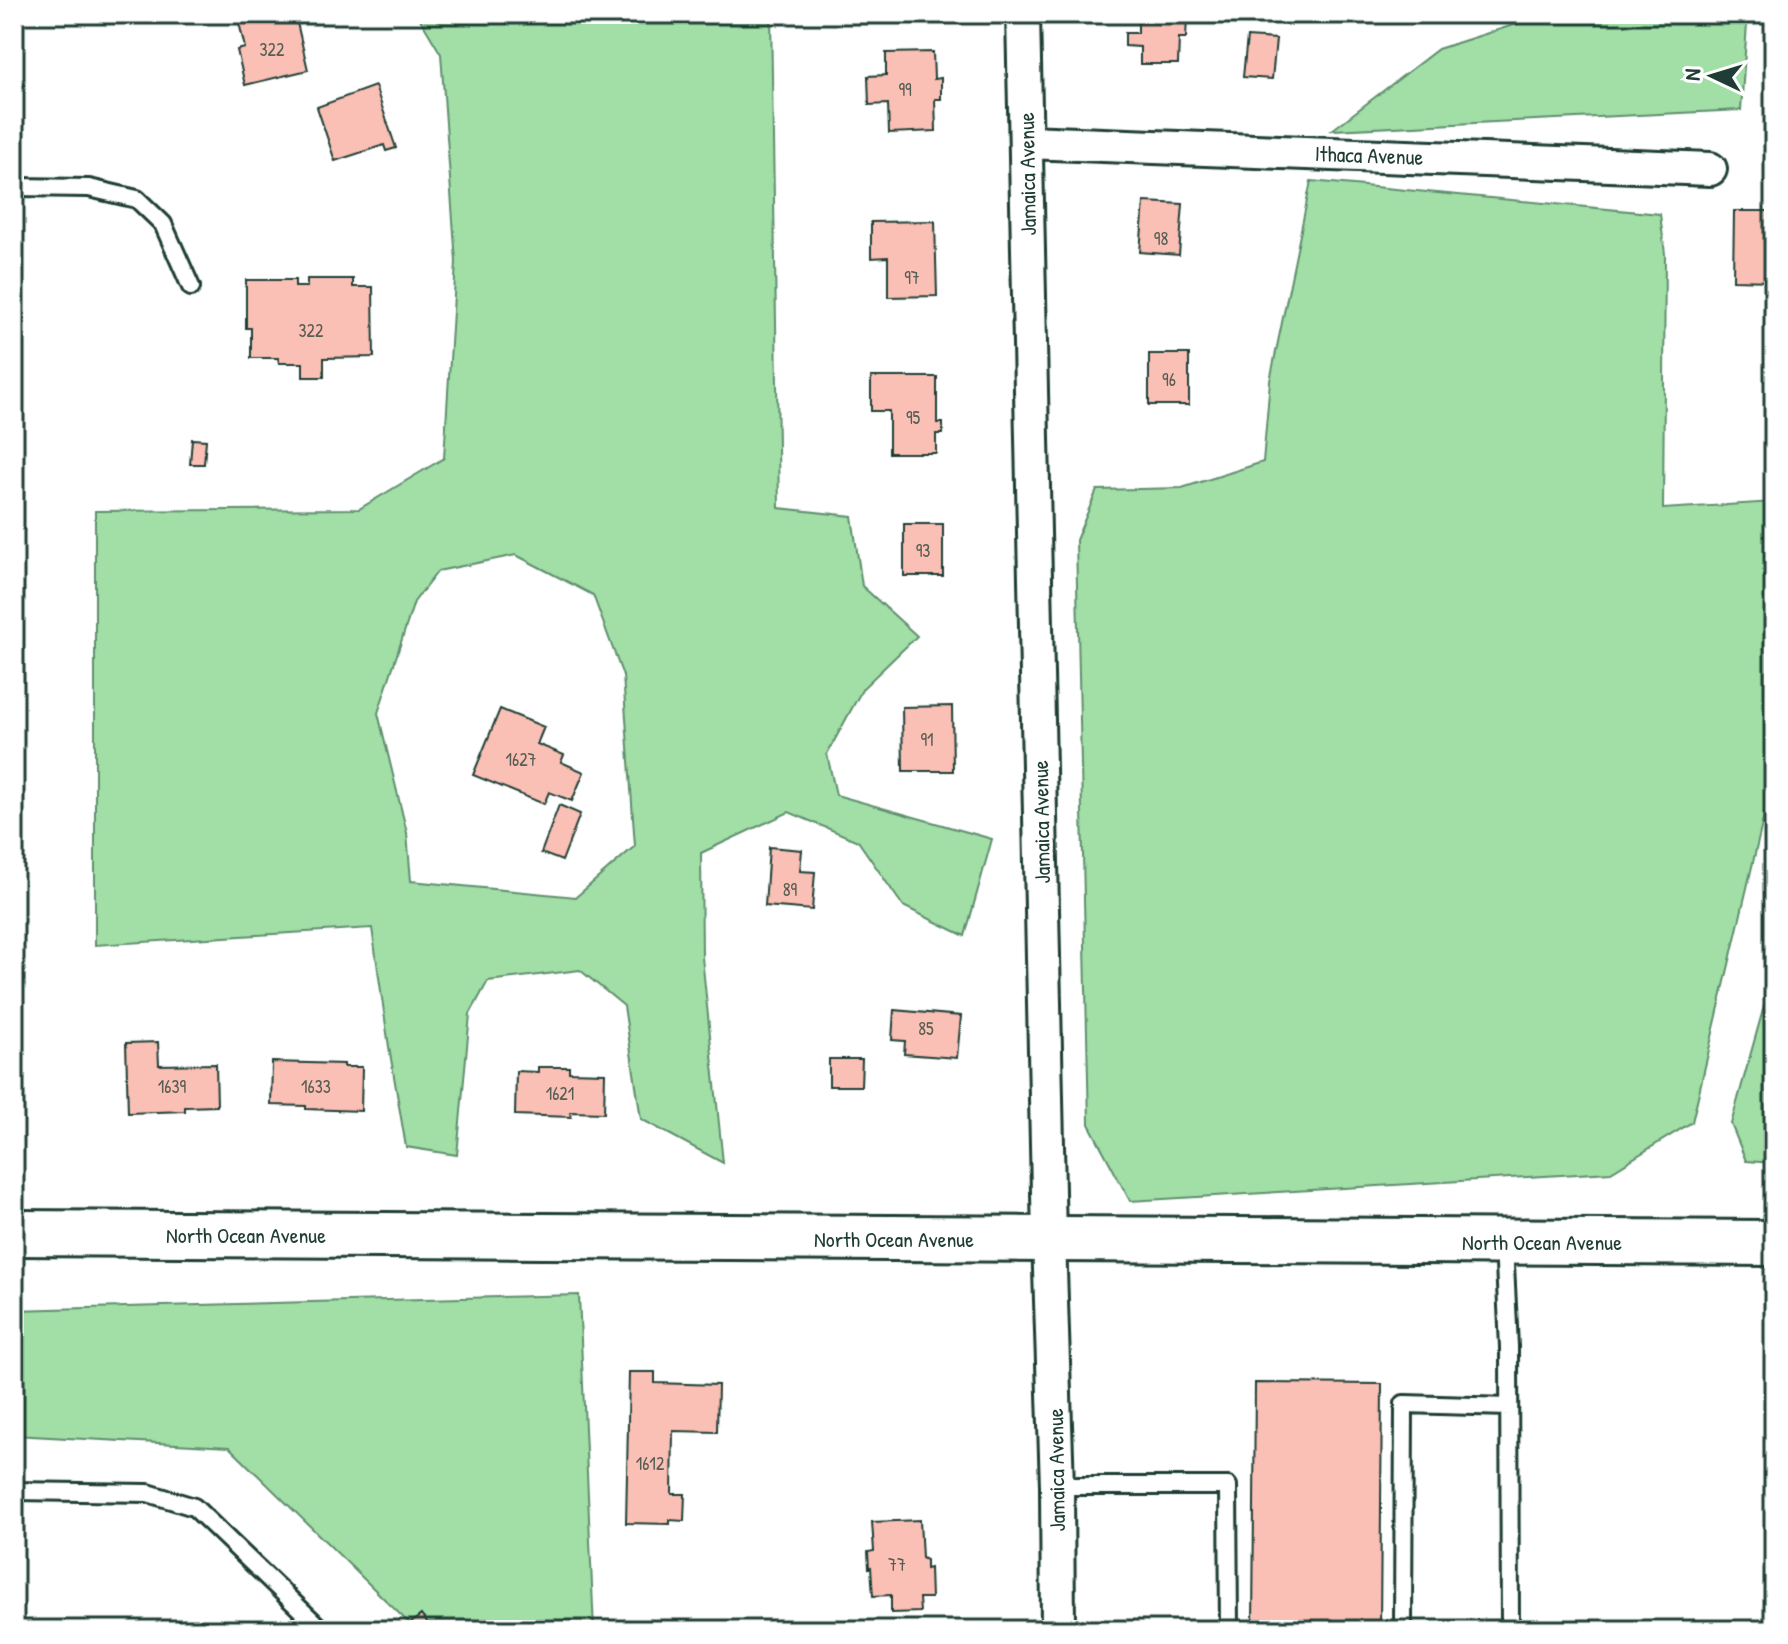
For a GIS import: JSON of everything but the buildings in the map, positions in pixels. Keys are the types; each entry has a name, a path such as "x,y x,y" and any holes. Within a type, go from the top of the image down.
{"main road":[{"name":"North Ocean Avenue","path":"14,1233 1774,1243"}],"street":[{"name":"Jamaica Avenue","path":"1023,14 1058,1630"},
{"name":"Ithaca Avenue","path":"1027,142 1710,169"}],"lane":[{"path":"14,187 89,188 137,199 163,224 191,287"},
{"path":"1504,1242 1509,1347 1510,1630"},
{"path":"1403,1630 1404,1404 1509,1407"},
{"path":"1057,1486 1228,1486 1229,1630"},
{"path":"14,1491 148,1493 194,1507 322,1630"}],"green space":[{"path":"417,14 771,14 779,508 852,516 862,586 917,636 863,688 827,754 836,795 992,839 965,936 903,906 858,841 789,812 701,853 702,957 723,1163 641,1119 624,1006 580,970 488,981 470,1014 457,1155 406,1147 372,928 95,945 95,511 359,509 444,458 456,262 441,54","holes":["516,555 593,595 623,676 635,846 576,897 411,881 407,833 378,713 414,602 438,571"]},
{"path":"1540,14 1751,14 1747,24 1741,110 1332,130 1438,49"},
{"path":"1311,181 1660,214 1665,254 1663,509 1774,502 1774,773 1692,1122 1611,1172 1130,1201 1089,1124 1076,540 1097,490 1182,488 1263,462 1270,381"},
{"path":"1774,991 1774,1163 1746,1161 1731,1124 1766,999"},
{"path":"579,1295 594,1630 416,1630 229,1447 14,1435 14,1310"}]}
